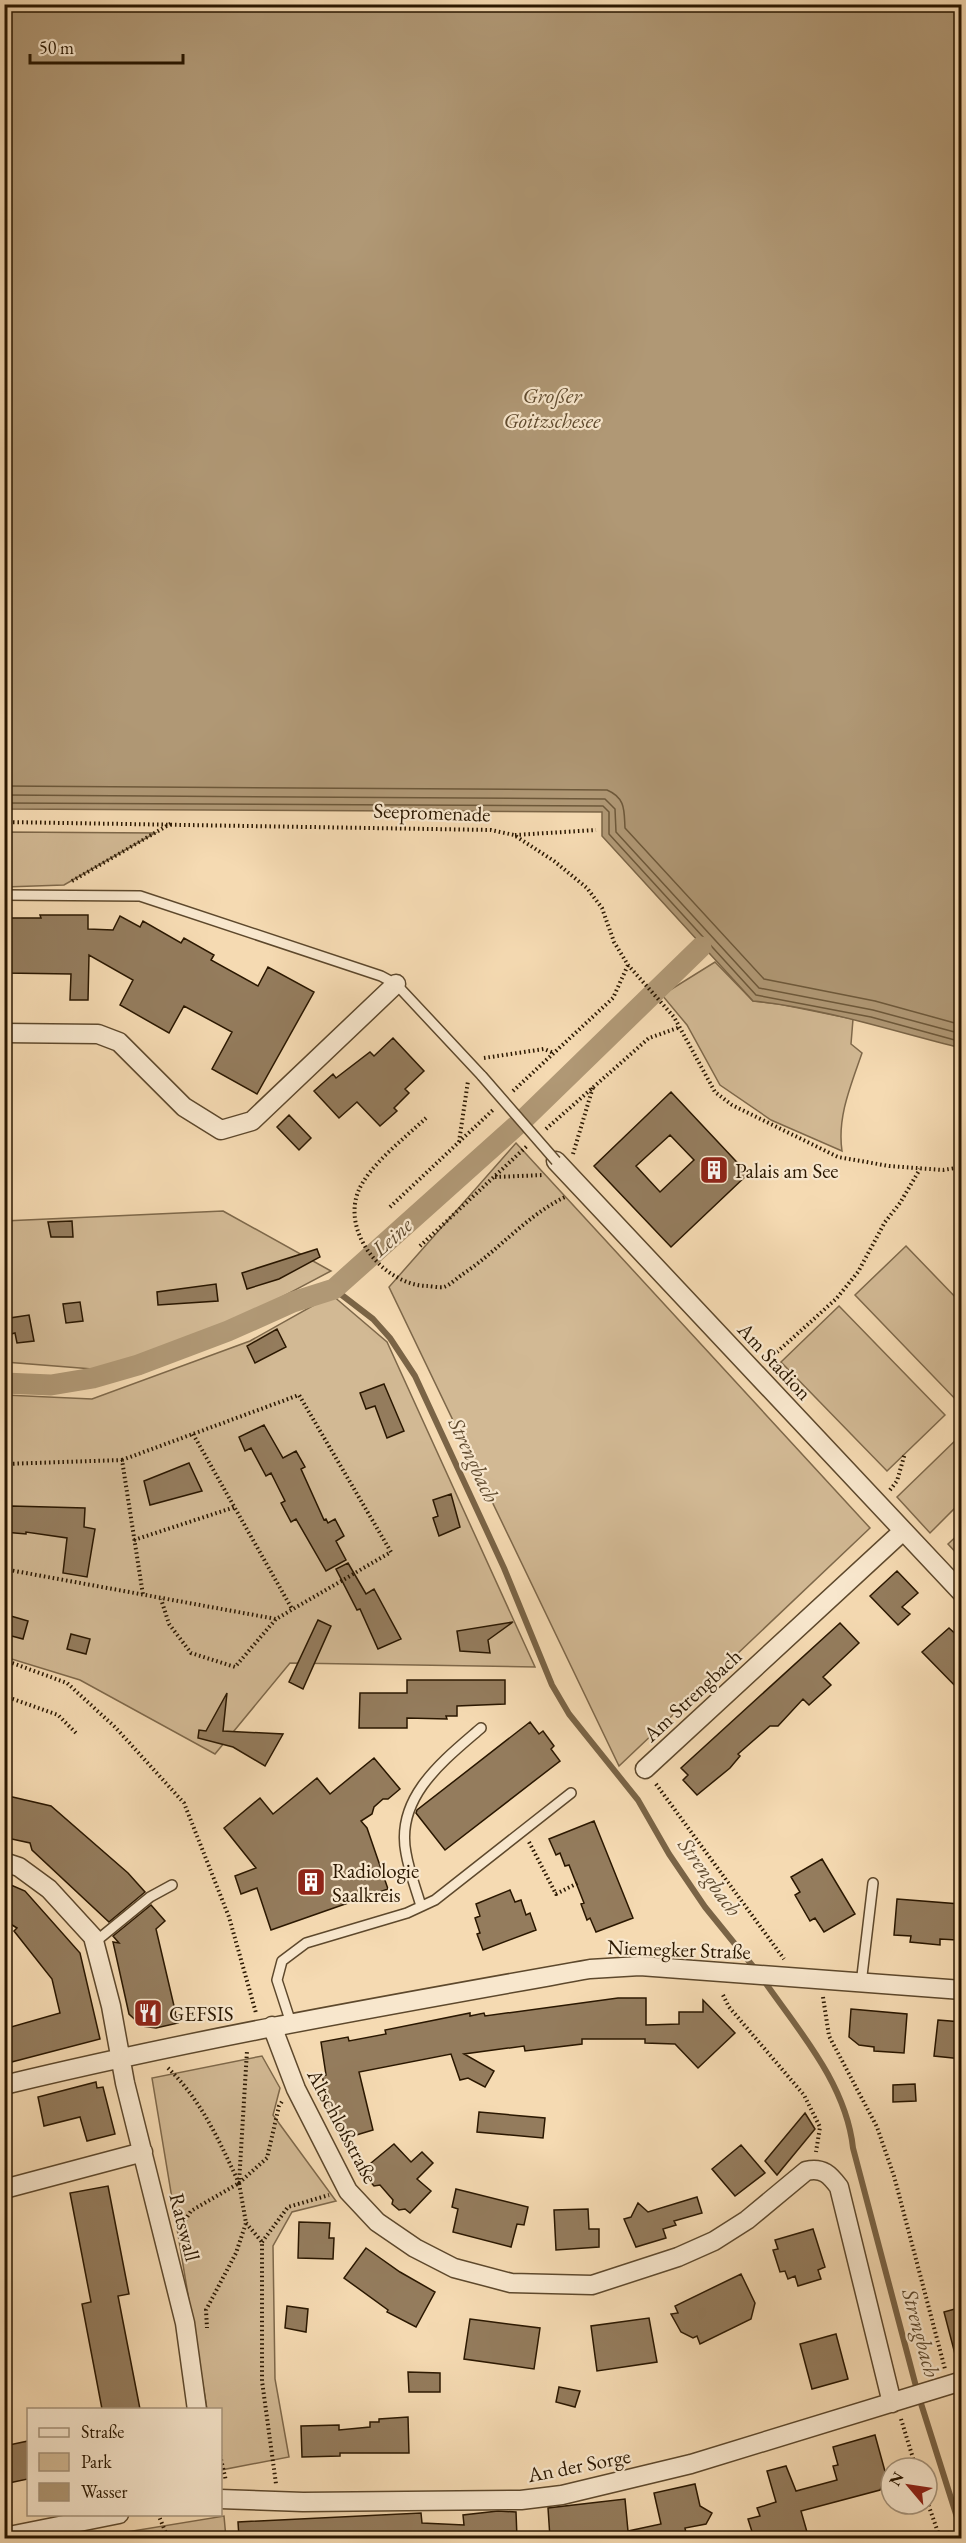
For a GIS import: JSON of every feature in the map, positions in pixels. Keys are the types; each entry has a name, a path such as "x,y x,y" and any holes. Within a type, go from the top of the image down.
{"street":[{"path":"4,1033 98,1034 119,1042 184,1107 221,1130 252,1121 396,984"},
{"name":"Am Stadion","path":"556,1161 962,1593"},
{"name":"Am Strengbach","path":"645,1769 903,1531"},
{"path":"4,1862 19,1868 49,1889 95,1942"},
{"name":"Ratswall","path":"95,1942 122,2057 124,2078 185,2323 197,2408"},
{"name":"Niemegker Straße","path":"4,2085 122,2057 266,2027 590,1969 640,1966 962,1990"},
{"name":"Altschloßstraße","path":"266,2027 348,2192 377,2222 415,2247 454,2268 511,2283 592,2285 678,2257 714,2241 747,2220 806,2171 813,2169 828,2173 839,2187 896,2401"},
{"path":"4,2189 142,2152"},
{"path":"896,2401 951,2384"},
{"name":"An der Sorge","path":"225,2499 279,2503 521,2500 562,2496 691,2464 896,2401"},
{"path":"4,2537 109,2516"}],"lane":[{"path":"4,895 140,896 381,976 396,984 482,1076 556,1161"},
{"path":"421,1906 405,1851 406,1828 414,1796 434,1768 481,1728"},
{"path":"291,2023 277,1980 282,1961 306,1943 435,1900 571,1793"},
{"path":"861,1984 873,1883"},
{"path":"95,1942 150,1897 172,1885"}],"path":[{"name":"Seepromenade","path":"4,822 491,830 514,835 554,861 587,888 602,908 614,942 639,977 674,1017 715,1092 732,1105 838,1157 920,1169 942,1170 962,1167"},
{"path":"42,897 173,823"},
{"path":"514,835 596,830"},
{"path":"426,1118 364,1178 357,1194 355,1222 360,1237 389,1275 410,1285 443,1287 475,1266 544,1208 582,1189"},
{"path":"755,1372 836,1299 858,1272 885,1222 900,1203 920,1169"},
{"path":"4,1464 122,1460 299,1395 391,1552 276,1619 235,1667 191,1653 169,1624 161,1599"},
{"path":"193,1434 292,1609"},
{"path":"878,1504 897,1481 905,1454"},
{"path":"122,1460 143,1596"},
{"path":"134,1540 235,1507"},
{"path":"4,1569 276,1619"},
{"path":"4,1660 67,1683 115,1727 184,1803 229,1917 266,2027"},
{"path":"4,1696 58,1715 76,1732"},
{"name":"Am Strengbach","path":"645,1769 783,1955 792,1976"},
{"path":"523,1831 556,1894 580,1882"},
{"path":"723,1995 729,2007 804,2095 820,2127 819,2132"},
{"path":"822,1995 829,2036 877,2127 894,2176 951,2384"},
{"path":"207,2334 206,2310 236,2253 246,2223 239,2183 247,2051"},
{"path":"168,2068 185,2085 209,2120 239,2183"},
{"path":"167,2246 191,2211 239,2183 267,2158 279,2106 287,2093"},
{"path":"279,2503 262,2381 262,2242 288,2207 348,2192"},
{"path":"246,2223 262,2242"},
{"path":"896,2401 913,2456"},
{"path":"222,2473 225,2499"},
{"path":"159,2516 168,2538"},
{"path":"932,2516 940,2538"}],"green space":[{"path":"5,832 155,833 64,885 5,887"},
{"path":"715,962 753,1001 853,1019 851,1044 862,1053 843,1113 842,1151 771,1120 720,1085 687,1025 662,995"},
{"path":"516,1143 870,1528 619,1766 389,1287"},
{"path":"223,1211 331,1271 246,1316 105,1370 5,1362 4,1221"},
{"path":"906,1246 961,1303 960,1404 855,1295"},
{"path":"332,1295 387,1342 535,1667 290,1663 215,1754 80,1680 5,1657 5,1395 92,1399 250,1341"},
{"path":"839,1306 945,1415 887,1471 781,1362"},
{"path":"961,1435 961,1518 954,1509 930,1533 897,1497"},
{"path":"961,1532 961,1558 948,1544"},
{"path":"262,2056 280,2088 273,2115 336,2201 292,2212 273,2246 275,2379 289,2457 222,2470 222,2408 207,2408 152,2078"},
{"path":"224,2516 226,2538 90,2538"}],"water":[{"name":"Großer Goitzschesee","path":"5,4 961,5 961,1048 832,1014 753,1001 602,836 602,812 5,809"}],"building":[{"path":"40,915 88,915 88,929 113,930 120,916 140,927 143,921 181,943 184,938 214,955 211,960 258,986 268,967 314,992 257,1094 212,1069 232,1032 184,1006 169,1033 120,1005 133,980 89,955 88,1000 70,1000 71,974 4,973 4,918 41,918"},
{"path":"393,1038 424,1071 405,1089 409,1093 394,1108 397,1111 380,1126 357,1102 339,1118 314,1091 333,1074 336,1078 370,1052 374,1056"},
{"name":"Palais am See","path":"671,1092 748,1174 671,1247 594,1166","holes":["670,1135 694,1160 660,1192 636,1166"]},
{"path":"289,1115 311,1138 299,1150 277,1127"},
{"path":"72,1221 73,1237 51,1237 48,1222"},
{"path":"317,1249 320,1257 279,1279 247,1289 242,1273"},
{"path":"216,1284 218,1301 158,1305 157,1292"},
{"path":"80,1302 83,1321 66,1323 63,1304"},
{"path":"29,1315 34,1341 17,1343 15,1333 11,1334 10,1318"},
{"path":"277,1329 286,1347 255,1363 247,1346"},
{"path":"384,1384 404,1431 387,1438 375,1406 366,1409 360,1393"},
{"path":"264,1425 283,1458 296,1451 305,1467 301,1469 324,1520 326,1519 328,1523 335,1519 344,1536 336,1541 346,1560 326,1571 296,1519 291,1522 281,1503 285,1501 271,1473 266,1476 251,1448 245,1451 239,1437"},
{"path":"189,1463 202,1491 150,1505 144,1481"},
{"path":"451,1494 460,1527 439,1536 433,1518 438,1516 433,1500"},
{"path":"11,1506 85,1508 84,1527 95,1529 87,1577 63,1573 67,1538 26,1532 26,1534 4,1532 5,1517 9,1517"},
{"path":"348,1563 366,1594 374,1589 401,1639 378,1649 360,1609 357,1610 336,1569"},
{"path":"897,1571 918,1593 902,1607 910,1614 898,1625 870,1596"},
{"path":"4,1614 28,1621 23,1639 4,1634"},
{"path":"318,1620 331,1626 303,1689 289,1682"},
{"path":"513,1622 488,1640 490,1653 460,1651 457,1631"},
{"path":"840,1623 859,1643 823,1677 831,1685 809,1705 803,1699 778,1726 770,1726 738,1754 740,1756 730,1768 697,1795 683,1780 688,1775 681,1768"},
{"path":"949,1628 962,1640 962,1693 922,1652"},
{"path":"71,1634 90,1639 86,1654 67,1649"},
{"path":"407,1680 505,1680 505,1704 457,1706 457,1716 446,1716 447,1719 407,1718 407,1728 359,1728 360,1693 407,1693"},
{"path":"227,1693 223,1731 283,1734 265,1766 233,1747 198,1738 199,1730 206,1731"},
{"path":"530,1722 539,1734 543,1731 554,1746 551,1749 560,1761 445,1850 416,1813 417,1810"},
{"path":"374,1758 400,1789 388,1799 383,1799 374,1807 372,1814 361,1821 367,1828 388,1889 271,1930 257,1888 241,1894 235,1876 256,1868 224,1828 260,1798 273,1814 317,1778 330,1794"},
{"path":"4,1795 51,1806 128,1873 145,1892 109,1922 32,1850 30,1843 7,1838 8,1835 4,1834"},
{"path":"594,1821 633,1918 596,1932 590,1918 587,1920 581,1904 584,1903 569,1865 565,1866 560,1853 556,1855 549,1839"},
{"path":"822,1859 855,1914 824,1932 815,1918 810,1921 795,1895 800,1892 791,1877"},
{"path":"4,1882 25,1891 80,1953 100,2039 4,2064 4,2029 60,2013 52,1979 14,1931 17,1928 4,1920"},
{"path":"510,1890 515,1902 521,1900 526,1915 530,1913 536,1930 483,1950 477,1934 480,1933 475,1918 480,1916 476,1904"},
{"path":"897,1899 960,1904 957,1940 940,1939 940,1945 910,1942 911,1936 894,1935"},
{"path":"151,1905 165,1921 156,1929 178,2023 156,2028 142,2026 129,2014 113,1942 119,1943 113,1936"},
{"path":"618,1998 646,1998 646,2025 679,2024 679,2012 703,2012 703,2000 735,2033 698,2068 675,2044 645,2043 645,2039 582,2039 582,2044 525,2051 524,2046 464,2054 494,2071 485,2087 468,2078 460,2080 451,2054 359,2072 373,2130 343,2139 340,2129 336,2130 322,2076 326,2075 321,2042 348,2037 349,2041 386,2034 385,2030 470,2013 470,2016 484,2013 485,2016"},
{"path":"851,2009 907,2014 904,2053 874,2051 874,2047 859,2045 849,2037"},
{"path":"938,2020 962,2022 962,2059 934,2056"},
{"path":"96,2082 97,2088 103,2087 115,2134 87,2141 80,2117 44,2126 38,2097"},
{"path":"915,2084 916,2101 893,2102 893,2085"},
{"path":"479,2112 545,2118 543,2138 477,2132"},
{"path":"805,2113 815,2129 777,2175 765,2161"},
{"path":"394,2144 411,2162 422,2152 433,2163 417,2179 431,2191 410,2213 405,2209 399,2210 392,2204 393,2200 380,2185 374,2186 368,2179 370,2173 365,2168"},
{"path":"741,2145 765,2173 735,2196 712,2169"},
{"path":"108,2186 129,2294 118,2296 140,2408 102,2408 82,2304 91,2302 70,2193"},
{"path":"456,2189 528,2207 524,2225 517,2224 511,2247 453,2232 458,2209 452,2207"},
{"path":"697,2197 702,2213 674,2221 676,2225 663,2229 666,2238 636,2247 624,2219 631,2217 638,2203 648,2212"},
{"path":"588,2209 589,2229 599,2229 599,2247 556,2250 554,2210"},
{"path":"299,2222 330,2223 329,2238 334,2238 333,2259 298,2258"},
{"path":"813,2229 825,2267 818,2270 821,2279 798,2286 795,2276 788,2279 785,2271 780,2272 773,2250 778,2249 775,2240"},
{"path":"366,2248 400,2272 435,2292 416,2327 387,2312 388,2310 344,2278"},
{"path":"741,2274 755,2303 751,2319 700,2344 697,2336 693,2338 681,2332 671,2314 678,2313 675,2306"},
{"path":"287,2306 308,2309 306,2332 285,2328"},
{"path":"962,2307 962,2357 956,2358 944,2312"},
{"path":"649,2318 657,2362 597,2371 591,2326"},
{"path":"470,2319 540,2328 534,2369 464,2359"},
{"path":"836,2334 848,2379 812,2389 800,2344"},
{"path":"408,2372 440,2373 440,2392 409,2392"},
{"path":"559,2387 580,2391 575,2407 556,2402"},
{"path":"408,2417 409,2453 340,2453 340,2456 302,2457 301,2426 339,2425 339,2430 370,2427 370,2422 379,2422 379,2419"},
{"path":"875,2435 881,2456 879,2490 801,2511 807,2532 784,2538 754,2538 748,2519 760,2516 757,2508 776,2502 767,2471 786,2466 796,2491 837,2480 833,2466 838,2465 833,2447"},
{"path":"27,2441 27,2479 4,2484 4,2446"},
{"path":"695,2484 700,2506 712,2513 706,2524 685,2528 687,2538 628,2538 627,2533 550,2538 548,2508 625,2499 628,2531 661,2524 654,2493"},
{"path":"498,2511 516,2512 517,2538 391,2538 391,2536 239,2538 238,2522 421,2513 422,2523 464,2525 463,2515"}],"waterway":[{"name":"Leine","path":"4,1383 51,1385 93,1378 138,1365 228,1331 293,1302 334,1289 525,1118 701,947"},
{"name":"Strengbach","path":"334,1289 373,1319 390,1338 415,1376 504,1568 552,1685 569,1714 638,1800 669,1854 705,1907 756,1970"},
{"name":"Strengbach","path":"762,1978 818,2058 841,2101 849,2124 853,2148 918,2394 962,2533"}],"place":[{"name":"Palais am See","path":"714,1170"},
{"name":"Radiologie Saalkreis","path":"311,1882"},
{"name":"GEFSIS","path":"148,2013"}]}
